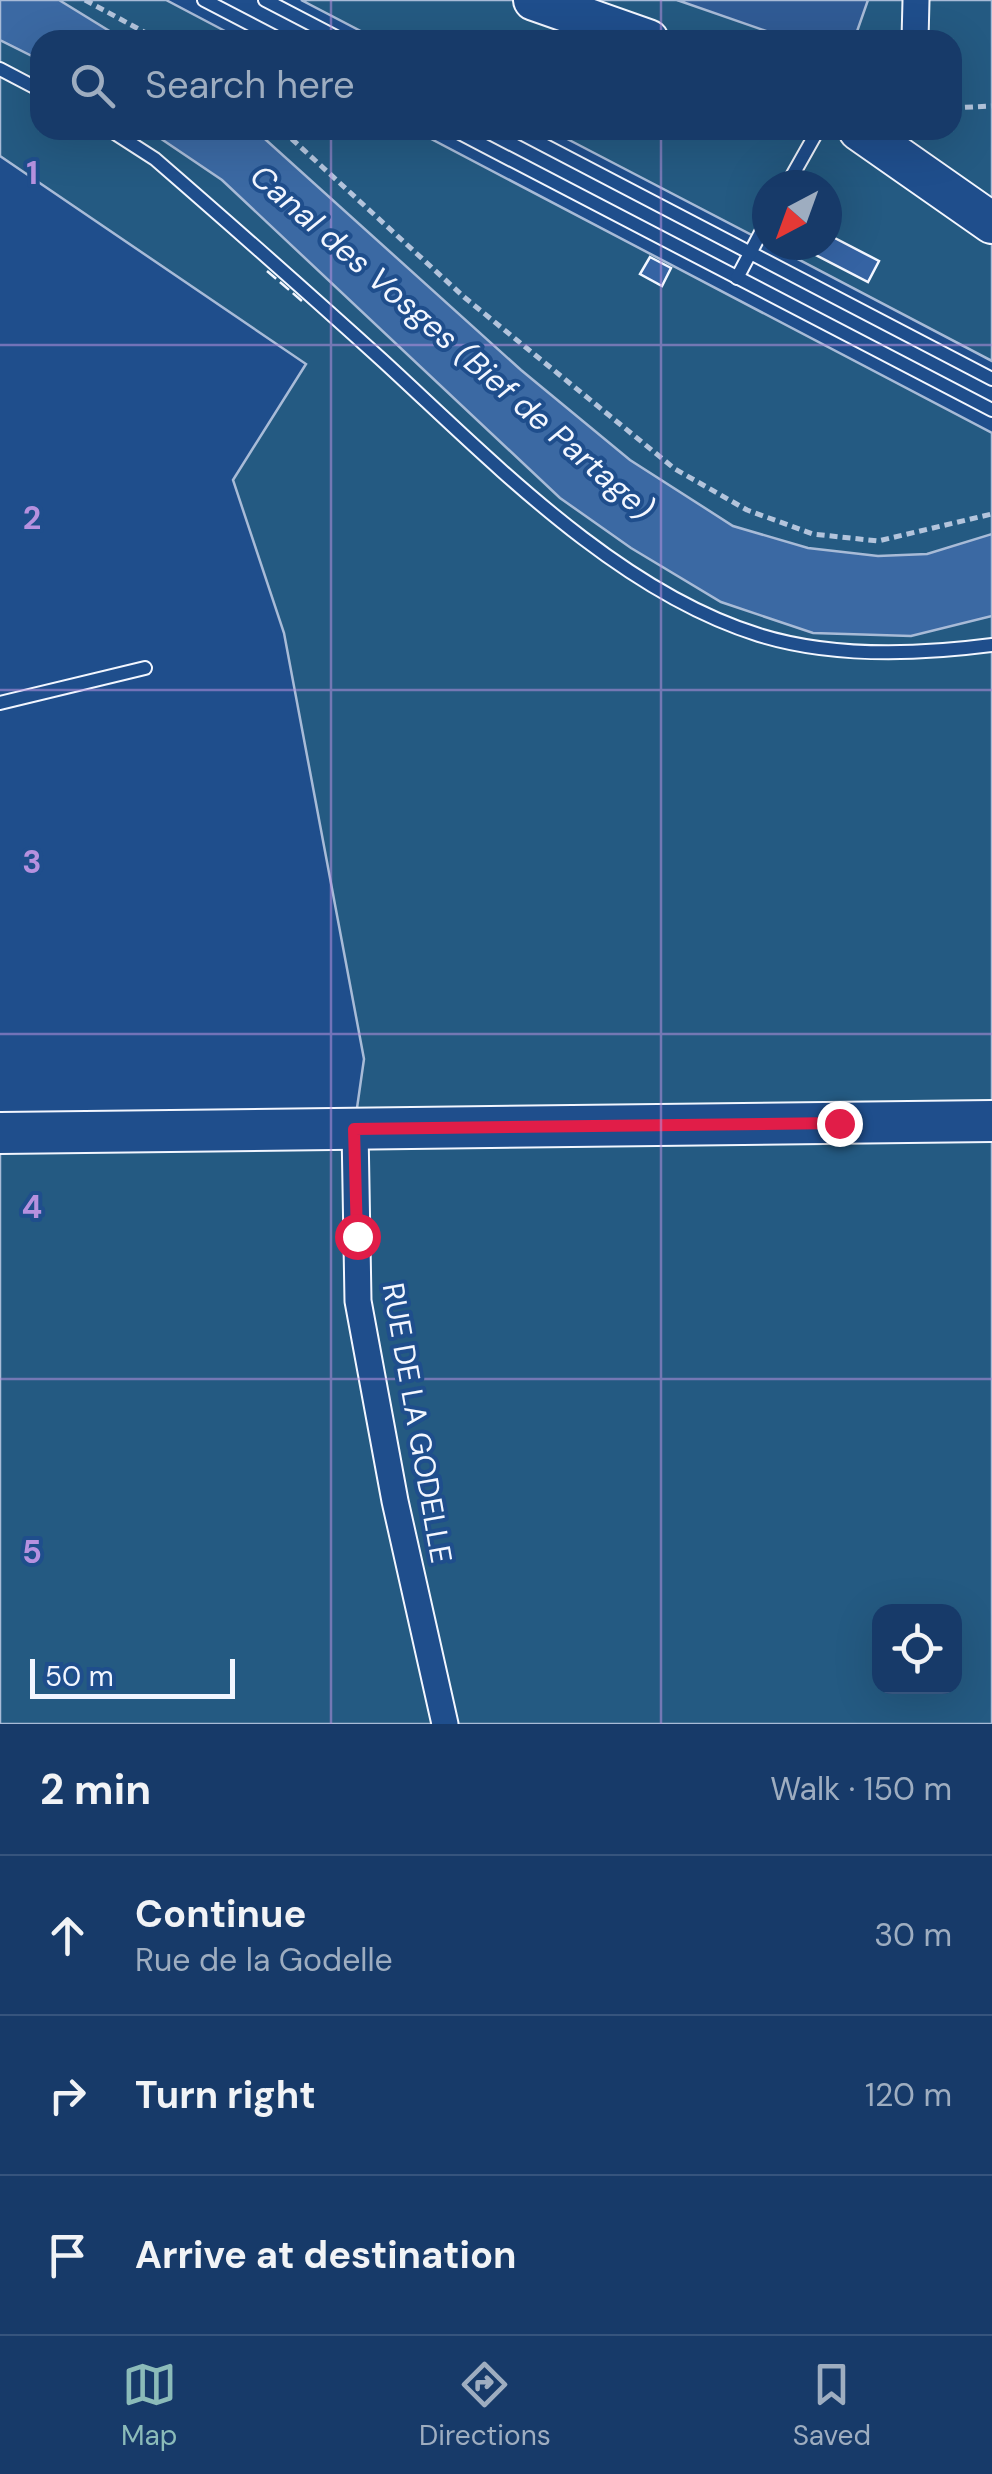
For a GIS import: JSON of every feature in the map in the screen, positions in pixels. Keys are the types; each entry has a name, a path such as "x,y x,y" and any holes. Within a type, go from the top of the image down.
{"main road":[{"path":"534,0 620,30"},
{"path":"888,140 992,222"},
{"path":"0,1133 992,1121"}],"street":[{"path":"915,30 916,0"},
{"name":"RUE DE LA GODELLE","path":"354,1129 358,1301 395,1501 445,1724"}],"lane":[{"path":"204,0 261,30"},
{"path":"265,0 323,30"},
{"path":"0,69 30,85"},
{"path":"126,140 155,159 471,442 599,549 688,606 759,635 828,650 898,653 992,645"},
{"path":"473,140 992,410"},
{"path":"533,140 992,379"},
{"path":"795,170 812,140"},
{"path":"738,278 752,249"},
{"path":"0,702 145,668"}],"path":[{"path":"85,0 140,30"},
{"path":"962,108 992,106"},
{"path":"293,140 464,297 675,469 747,510 813,534 878,540 992,514"}],"shaded area":[{"path":"0,0 166,0 223,30 30,30 30,140 433,140 992,433 992,1724 0,1724 0,1133 354,1129 364,1059 284,633 233,480 306,364 0,156"},
{"path":"301,0 992,0 992,361 800,260 842,260 842,170 752,170 752,235 569,140 962,140 962,30 359,30"},
{"path":"677,0 868,0 858,30 763,30"}],"water":[{"path":"0,0 59,0 108,30 30,30 30,55 0,40"},
{"name":"Canal des Vosges (Bief de Partage)","path":"163,140 266,140 521,370 630,460 733,526 808,548 878,556 927,554 992,534 992,616 911,636 813,633 721,602 631,548 560,498 222,180"}],"building":[{"path":"842,242 879,261 868,282 825,260 842,260"},
{"path":"650,257 671,268 662,286 640,274"}],"fence":[{"path":"267,271 302,301"}],"route":[{"path":"357,1236 354,1129 839,1123"}]}
